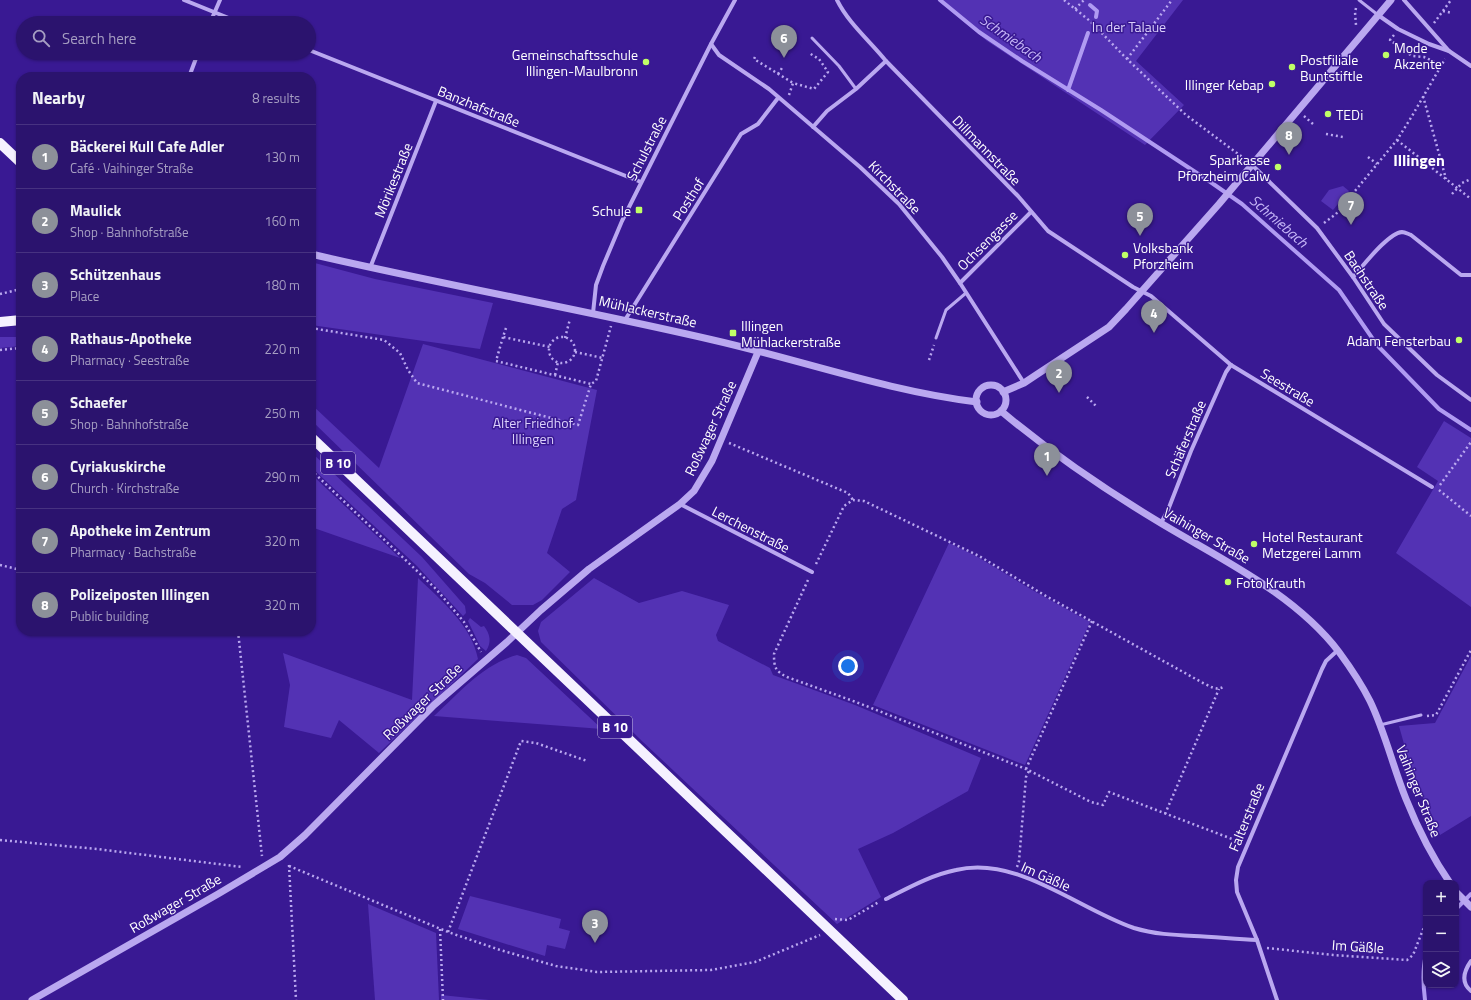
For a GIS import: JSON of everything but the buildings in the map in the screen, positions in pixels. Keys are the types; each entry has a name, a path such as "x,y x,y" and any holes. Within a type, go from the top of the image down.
{"main road":[{"path":"0,143 16,158"},
{"path":"0,322 16,320"},
{"name":"B 10","path":"316,442 516,634 903,1000"}],"street":[{"path":"184,0 224,16"},
{"path":"213,16 220,0"},
{"name":"Schulstraße","path":"593,313 596,285 641,182 735,0"},
{"name":"Dillmannstraße","path":"837,0 849,20 876,48 886,61 1018,196 1048,231 1142,292"},
{"path":"1004,392 1024,383 1109,327 1142,292 1183,243 1220,204 1391,0"},
{"path":"1404,0 1449,52"},
{"path":"1378,15 1398,29 1449,52 1471,66"},
{"name":"Kirchstraße","path":"711,44 719,55 769,89 787,106 860,166 899,204 942,257 1024,383"},
{"name":"Banzhafstraße","path":"316,53 641,182"},
{"path":"191,72 195,60"},
{"path":"813,127 827,111 856,88 886,61"},
{"name":"Posthof","path":"625,320 741,134 758,124 778,98"},
{"name":"Mörikestraße","path":"370,268 436,101"},
{"name":"Bachstraße","path":"1252,165 1317,228 1353,277 1384,324 1437,375 1471,400"},
{"name":"Ochsengasse","path":"960,283 1031,212"},
{"path":"1353,277 1386,241 1394,235 1402,232 1411,235 1461,275 1471,275"},
{"name":"Mühlackerstraße","path":"316,255 370,268 625,320 716,341 919,393 977,402"},
{"name":"Seestraße","path":"1142,292 1151,296 1231,365 1432,487"},
{"name":"Roßwager Straße","path":"32,1000 280,857 305,836 434,705 516,634 541,610 589,569 680,504 694,491 704,477 758,352"},
{"name":"Schäferstraße","path":"1161,523 1168,510 1194,444 1226,372 1231,365"},
{"path":"991,385 996,386 1004,392 1006,399 1005,405 1001,411 986,414 981,410 977,402 977,394 980,389 991,385"},
{"name":"Vaihinger Straße","path":"1001,411 1030,435 1133,506 1248,574 1280,596 1315,626 1338,650 1356,676 1370,701 1406,799 1424,840 1438,866 1448,880"},
{"name":"Lerchenstraße","path":"680,504 812,572"},
{"name":"Falterstraße","path":"1277,1000 1260,947 1237,892 1236,880 1238,867 1246,845 1322,669 1326,661 1338,650"},
{"name":"Im Gäßle","path":"886,899 916,884 956,869 974,867 994,869 1033,879 1108,918 1134,928 1156,933 1257,940"},
{"path":"1459,895 1471,907"},
{"path":"1471,961 1465,970 1464,979 1471,991"}],"lane":[{"path":"1359,0 1378,15"},
{"path":"812,38 839,66 856,88"},
{"name":"Ochsengasse","path":"936,338 946,310 966,293"},
{"path":"1379,725 1421,715"}],"path":[{"path":"1064,0 1105,35 1127,59 1186,115 1252,165"},
{"path":"1076,9 1084,0"},
{"path":"1127,59 1172,0"},
{"path":"1358,38 1355,12 1359,0"},
{"path":"1429,30 1452,0"},
{"path":"1444,11 1452,13"},
{"path":"1398,29 1390,40 1412,56 1424,57 1441,64"},
{"path":"1317,228 1336,214 1397,140 1449,52"},
{"path":"755,57 754,59 793,83 814,89 828,72 819,60 809,53"},
{"path":"778,74 782,68"},
{"path":"787,106 793,83"},
{"path":"1423,96 1446,180"},
{"path":"1326,134 1343,137"},
{"path":"1397,140 1471,199"},
{"path":"1368,157 1377,164"},
{"path":"1452,194 1462,183 1471,179"},
{"path":"0,294 16,290"},
{"path":"316,329 384,340 400,352 408,370 417,383 578,425 592,384 596,381 618,300"},
{"path":"565,338 573,309"},
{"path":"506,328 496,361 592,384"},
{"path":"503,337 550,347"},
{"path":"565,338 573,344 575,352 569,361 564,363 558,362 551,357 549,351 556,339 565,338"},
{"path":"929,360 936,338"},
{"path":"0,350 16,348"},
{"path":"575,352 603,358"},
{"path":"555,375 558,362"},
{"path":"1087,397 1097,407"},
{"path":"721,440 848,493 853,500"},
{"path":"1471,443 1438,489 1471,516"},
{"path":"316,475 436,589 464,622 486,660"},
{"path":"1223,688 1219,689 1203,683 1046,596 979,556 864,501 853,500 844,506 774,654 774,665 780,674 786,677 856,702 1027,770 1091,802 1103,805 1109,792 1246,845"},
{"path":"0,565 16,569"},
{"path":"1019,861 1027,770 1092,622"},
{"path":"0,840 97,849 232,867 263,868 239,636"},
{"path":"1421,715 1430,717 1436,716 1471,650"},
{"path":"1165,814 1219,689"},
{"path":"448,932 521,742 536,743 587,761"},
{"path":"280,857 289,866 448,932 500,950 556,966 597,972 710,970 755,962 829,931"},
{"path":"289,866 296,1000"},
{"path":"831,919 848,920 886,899"},
{"path":"440,929 443,1000"},
{"name":"Im Gäßle","path":"1260,947 1333,955 1407,960 1413,955 1423,930"}],"green space":[{"name":"In der Talaue","path":"937,0 1183,0 1136,61 1184,105 1145,145 987,41"},
{"path":"1343,186 1349,191 1333,210 1321,201 1329,190"},
{"path":"316,263 375,279 493,303 480,349 316,326"},
{"path":"0,337 16,337 16,346 0,348"},
{"name":"Alter Friedhof Illingen","path":"423,344 597,390 576,500 562,509 547,553 570,572 542,600 533,605 512,605 485,583 469,574 316,425 316,409 379,468"},
{"path":"1444,421 1471,438 1471,607 1396,553 1438,481 1417,467"},
{"path":"316,457 422,557 465,606 466,613 463,616 417,566 316,472"},
{"path":"316,479 400,558 316,529"},
{"path":"949,543 976,556 1034,591 1090,622 1025,765 873,705"},
{"path":"418,578 454,614 475,647 478,659 379,753 339,720 331,738 284,727 290,685 283,653 412,700"},
{"path":"594,578 639,603 682,591 729,605 716,635 718,641 770,668 773,675 855,705 981,758 968,791 893,833 858,849 881,897 837,924 643,742 541,642 538,631 541,622"},
{"path":"470,618 481,627 484,626 488,632 490,641 486,651 480,646 468,621"},
{"path":"517,655 526,658 602,729 434,716 482,672 505,659"},
{"path":"1471,656 1471,816 1440,835 1413,776 1399,726 1435,723"},
{"path":"470,896 561,919 559,928 570,931 565,949 547,945 545,956 458,929"},
{"path":"368,904 436,933 439,1000 375,1000"},
{"path":"441,995 489,1000 441,1000"}],"waterway":[{"name":"Schmiebach","path":"940,0 979,32 1022,61 1101,110 1242,204 1339,290 1377,345 1439,409 1471,430"},
{"path":"1090,5 1097,11 1096,17"},
{"path":"1068,90 1088,33"},
{"name":"Schmiebach","path":"1459,906 1471,894"},
{"name":"Schmiebach","path":"1424,988 1425,1000"}],"place":[{"name":"Mode Akzente","path":"1386,55"},
{"name":"Cyriakuskirche","path":"784,58"},
{"name":"Gemeinschaftsschule Illingen-Maulbronn","path":"646,62"},
{"name":"Postfiliale Buntstiftle","path":"1292,67"},
{"name":"Illinger Kebap","path":"1272,84"},
{"name":"TEDi","path":"1328,114"},
{"name":"Polizeiposten Illingen","path":"1289,155"},
{"name":"Sparkasse Pforzheim Calw","path":"1278,167"},
{"name":"Schule","path":"639,210"},
{"name":"Apotheke im Zentrum","path":"1351,225"},
{"name":"Schaefer","path":"1140,236"},
{"name":"Volksbank Pforzheim","path":"1125,255"},
{"name":"Illingen Mühlackerstraße","path":"733,333"},
{"name":"Rathaus-Apotheke","path":"1154,333"},
{"name":"Adam Fensterbau","path":"1459,340"},
{"name":"Maulick","path":"1059,393"},
{"name":"Bäckerei Kull Cafe Adler","path":"1047,476"},
{"name":"Hotel Restaurant Metzgerei Lamm","path":"1254,544"},
{"name":"Foto Krauth","path":"1228,582"},
{"name":"Schützenhaus","path":"595,943"}],"district":[{"name":"Illingen","path":"1419,160"}]}
